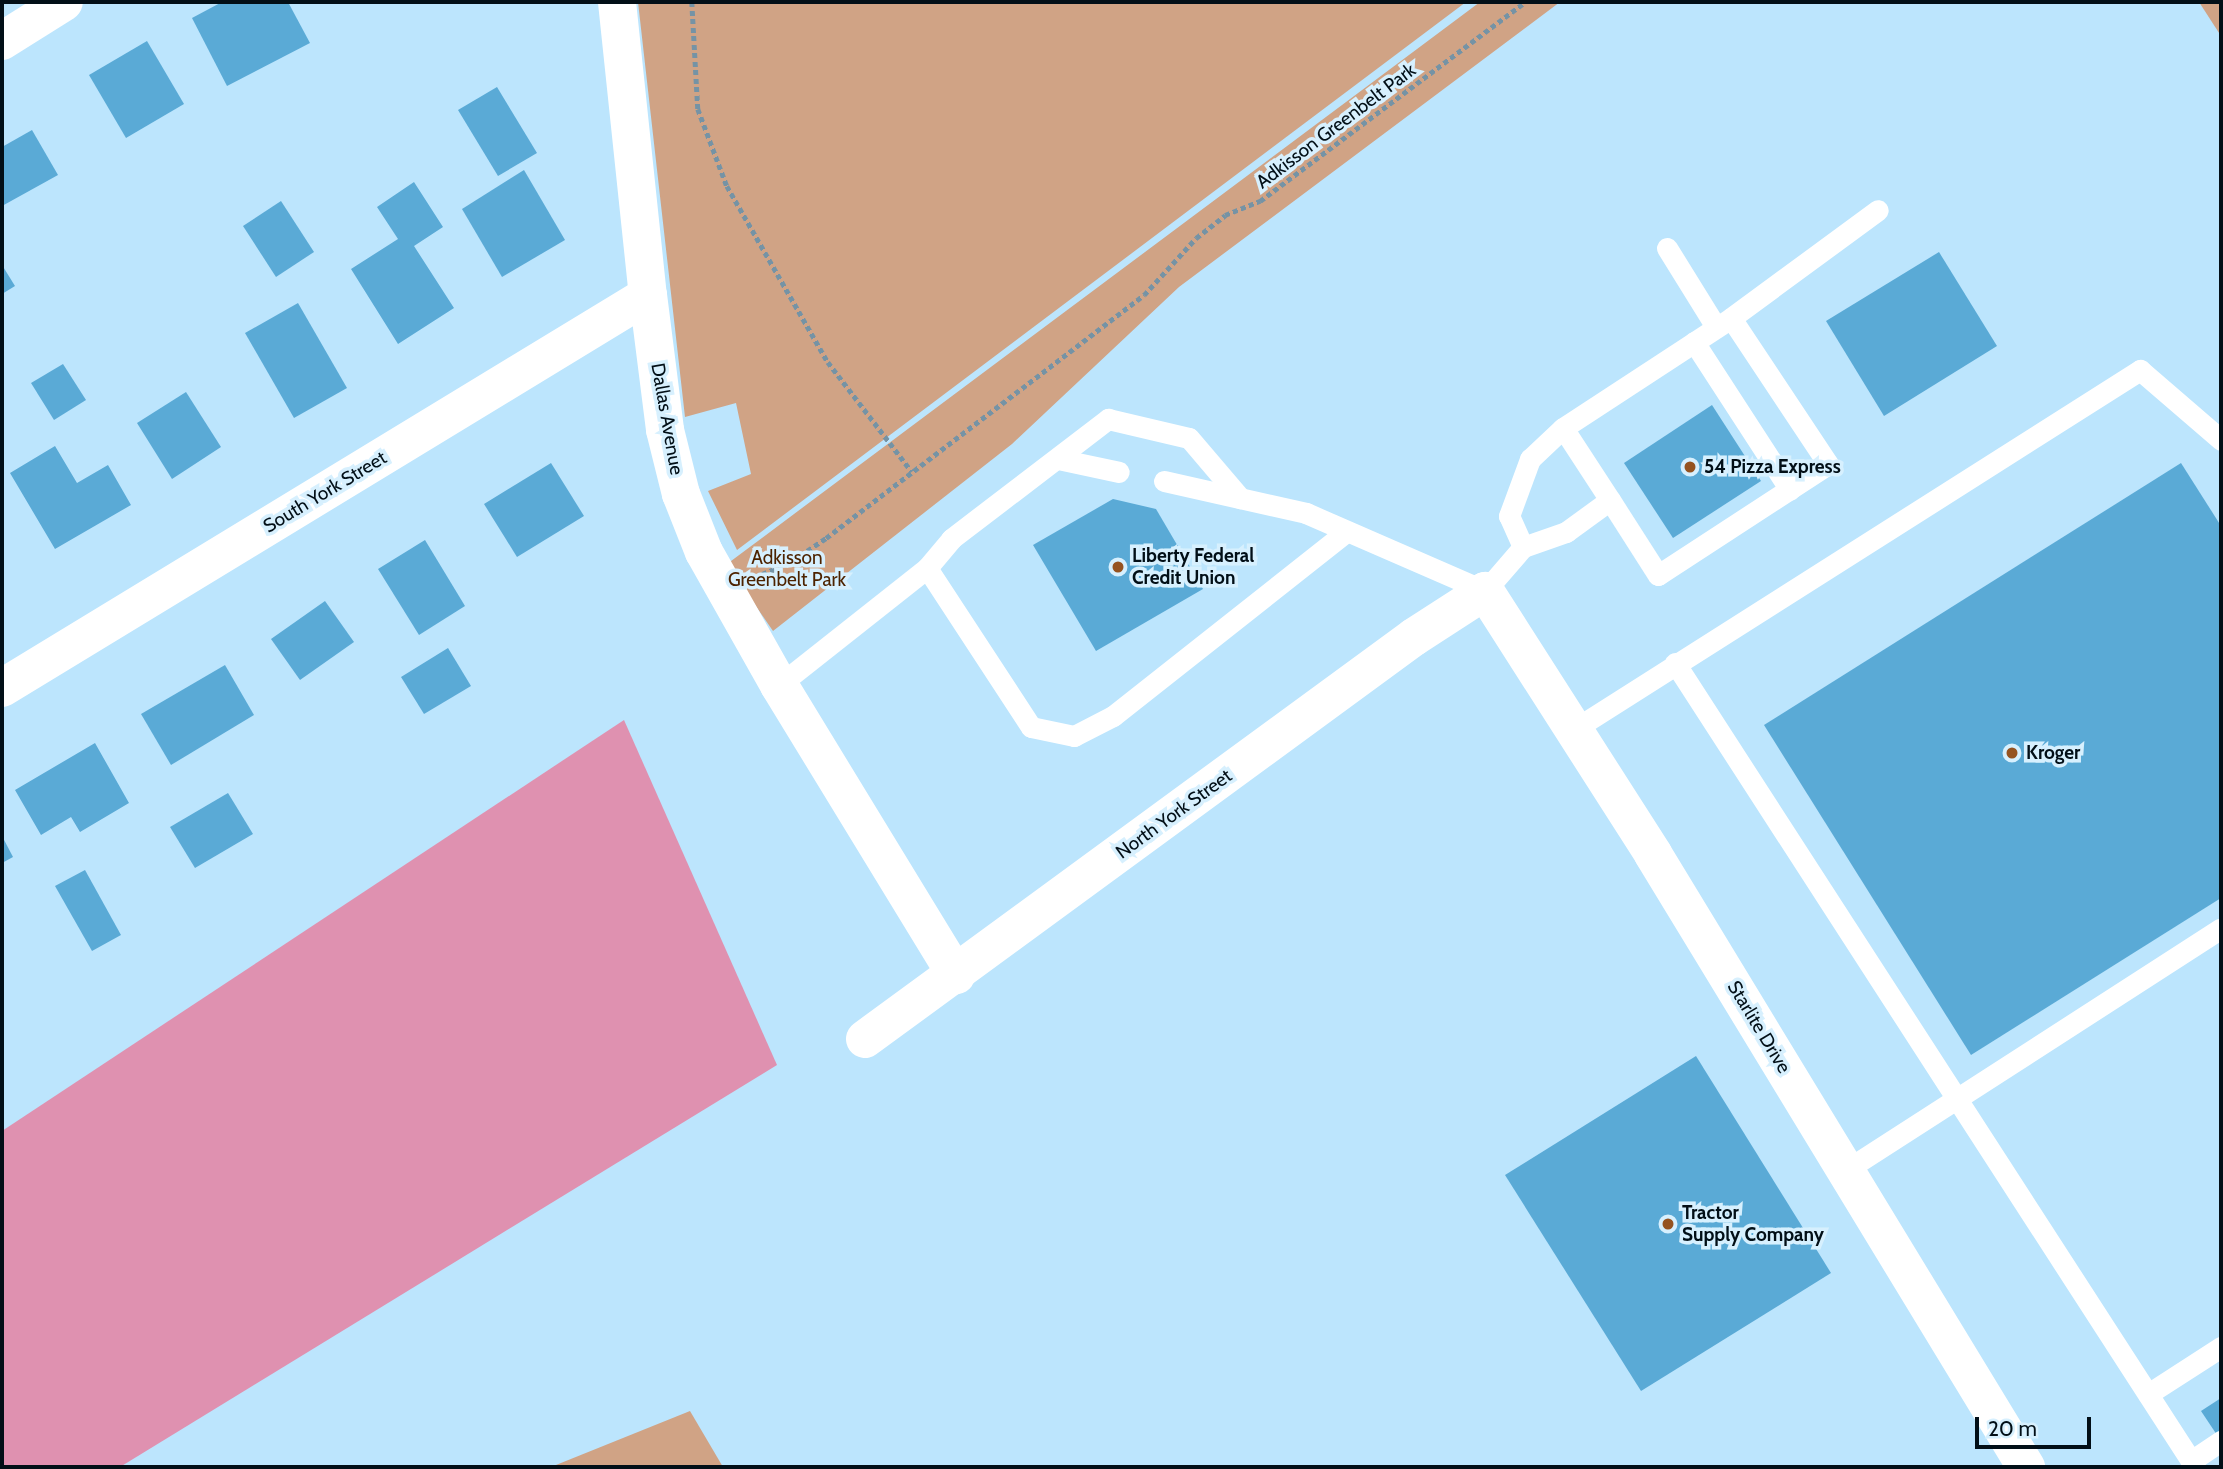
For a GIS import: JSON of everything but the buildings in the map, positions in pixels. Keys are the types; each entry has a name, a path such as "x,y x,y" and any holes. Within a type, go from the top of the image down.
{"street":[{"path":"2,41 64,2"},
{"name":"Dallas Avenue","path":"617,2 665,430 681,494 704,552 779,685 956,975"},
{"name":"South York Street","path":"2,688 648,295"},
{"name":"Starlite Drive","path":"1485,591 1846,1170 2026,1467"},
{"name":"North York Street","path":"865,1039 956,975 1414,637 1485,591"}],"lane":[{"path":"1523,547 1509,516 1530,459 1563,428 1724,322 1878,210"},
{"path":"1563,428 1658,575 1828,464 1667,248"},
{"path":"1694,342 1790,490"},
{"path":"1573,730 2140,370 2221,440"},
{"path":"779,685 927,568 951,539 1108,419 1189,438 1240,499"},
{"path":"1058,459 1119,472"},
{"path":"1164,481 1306,513 1485,591 1523,547 1566,532 1610,500"},
{"path":"927,568 1031,727 1074,736 1113,716 1347,531"},
{"path":"1675,663 2193,1464 2221,1441"},
{"path":"1846,1170 2221,928"},
{"path":"2148,1394 2221,1347"}],"path":[{"path":"692,2 698,109 727,186 791,303 863,408 912,472"},
{"name":"Adkisson Greenbelt Park","path":"729,595 826,538 1144,295 1196,237 1226,215 1260,201 1525,2"}],"green space":[{"path":"638,2 1466,2 737,550 708,491 751,474 736,403 685,417"},
{"name":"Adkisson Greenbelt Park","path":"1480,2 1560,2 1179,287 1012,444 773,631 727,564"},
{"path":"2199,2 2221,2 2221,36"},
{"path":"690,1411 723,1467 551,1467"}],"shaded area":[{"path":"624,720 777,1065 120,1467 2,1467 2,1131"}],"place":[{"name":"54 Pizza Express","path":"1690,467"},
{"name":"Liberty Federal Credit Union","path":"1118,567"},
{"name":"Kroger","path":"2012,753"},
{"name":"Tractor Supply Company","path":"1668,1224"}]}
